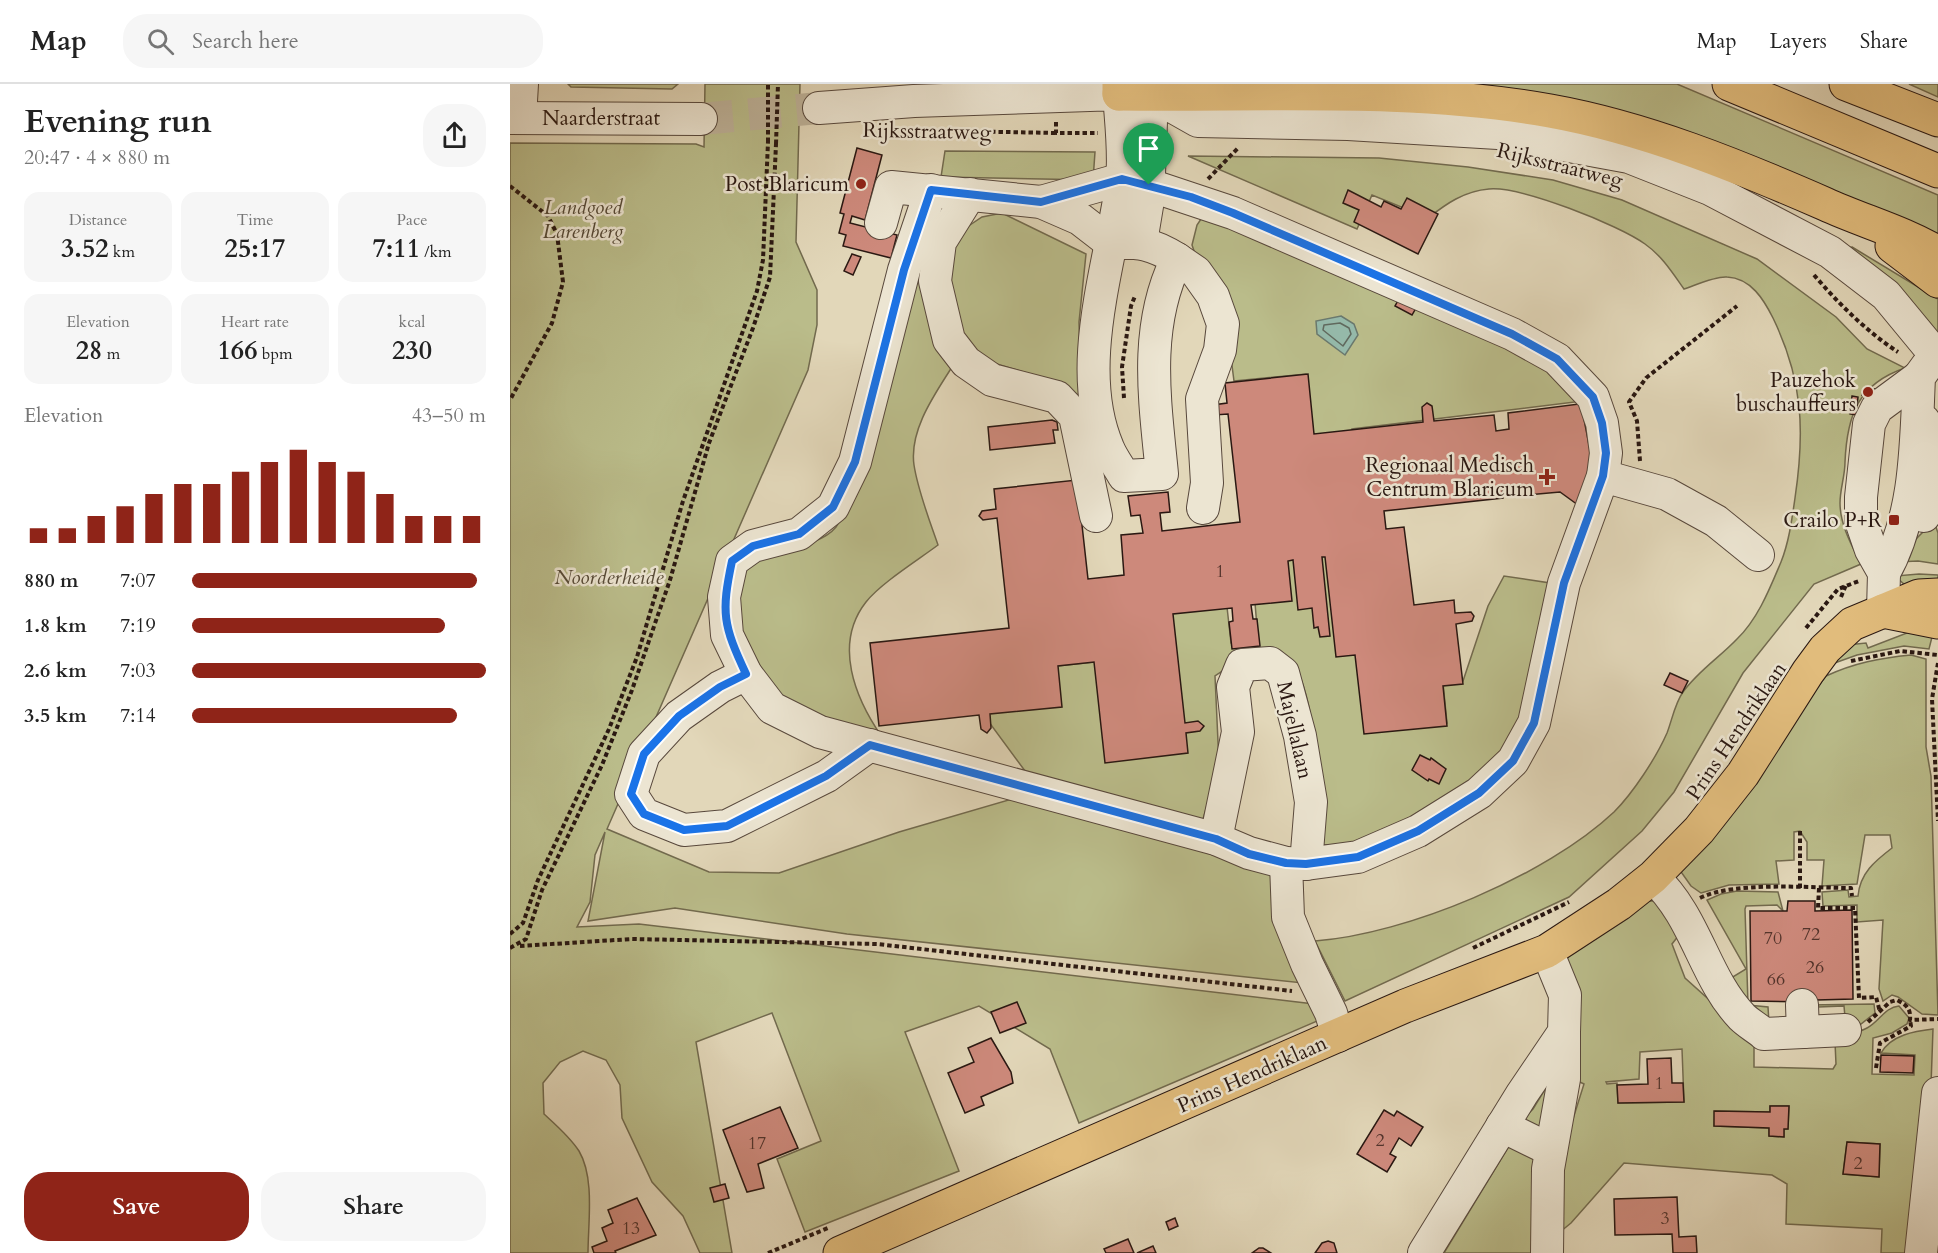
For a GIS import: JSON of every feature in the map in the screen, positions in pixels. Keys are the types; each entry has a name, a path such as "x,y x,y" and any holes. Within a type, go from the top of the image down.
{"main road":[{"path":"1729,84 1938,171"},
{"path":"1846,84 1938,120"},
{"name":"Rijksstraatweg","path":"1119,89 1152,95 1441,98 1550,111 1608,124 1684,148 1777,183 1922,244 1938,253"},
{"name":"Rijksstraatweg","path":"1866,222 1906,259 1938,281"},
{"name":"Prins Hendriklaan","path":"840,1253 1405,1006 1547,951 1619,904 1653,877 1700,830 1743,774 1826,649 1852,624 1919,596 1938,595"},
{"path":"1882,611 1938,622"}],"street":[{"name":"Naarderstraat","path":"522,84 515,118 691,119"},
{"name":"Rijksstraatweg","path":"828,100 914,101 1119,89"},
{"path":"1119,89 1136,182"},
{"name":"Rijksstraatweg","path":"1152,95 1198,121 1348,124 1488,132 1629,157 1710,189 1830,252 1886,295 1929,365"},
{"path":"1152,95 1126,243 1103,284 1094,369 1098,409 1107,448 1124,476 1162,474 1152,355 1161,299 1177,259"},
{"path":"931,190 904,270 855,462 833,507 799,534 753,546 732,561 724,597 727,635 746,674 772,708 820,732 1216,839 1249,854 1296,864 1358,857 1418,831 1479,793 1513,761 1534,723 1564,583 1603,476 1606,453 1602,423 1593,397 1557,359 1512,334 1233,213 1136,182 1041,202"},
{"path":"880,224 891,187 1041,202 1126,243 1156,247 1196,272 1213,296 1223,324 1220,350 1202,399 1208,483 1203,508"},
{"path":"970,194 940,242 935,281 949,340 966,362 992,380 1057,397 1074,416 1096,516"},
{"path":"1882,611 1884,573 1898,542 1928,509 1936,463 1935,445 1929,427 1917,414 1929,365"},
{"path":"1884,573 1871,550 1861,521 1861,497 1869,424 1877,408 1929,365"},
{"path":"1603,476 1667,494 1716,521 1758,555"},
{"name":"Majellalaan","path":"1216,839 1238,732 1233,687 1242,665 1270,663 1283,673 1300,736 1311,802 1296,864"},
{"path":"746,674 720,687 679,716 644,754 631,794 644,814 684,830 727,826 826,776 870,745"},
{"path":"1296,864 1288,916 1338,1036"},
{"path":"1653,877 1670,892 1721,987 1742,1017 1764,1034 1803,1018 1845,1030"},
{"path":"1547,951 1565,995 1564,1079 1548,1169 1547,1253"},
{"path":"1424,1253 1502,1126 1564,1032"},
{"path":"1921,1253 1938,1093"},
{"path":"1502,1126 1551,1150"}],"path":[{"path":"510,934 525,917 538,880 609,729 637,657 683,501 757,291 763,260 768,84"},
{"path":"518,946 525,939 542,890 602,765 632,690 670,580 709,443 770,277 778,84"},
{"name":"Rijksstraatweg","path":"894,130 1056,133"},
{"path":"510,186 548,216 557,234 562,282 552,323 510,400"},
{"path":"1811,272 1838,302 1879,340 1929,365"},
{"path":"1635,485 1641,444 1637,421 1629,402 1646,378 1737,306"},
{"path":"1841,597 1846,585"},
{"path":"1844,663 1900,651 1938,655"},
{"path":"1938,663 1932,699 1938,821"},
{"path":"1800,831 1800,888"},
{"path":"1819,888 1818,908 1855,908 1859,998 1876,997 1880,1012"},
{"path":"1682,911 1702,897 1725,889 1851,888 1852,896"},
{"path":"1535,921 1573,900"},
{"path":"525,917 531,923"},
{"path":"510,948 632,939 877,944 1322,995"},
{"path":"1845,1030 1860,1027 1890,1002 1897,1000 1905,1004 1911,1013 1911,1026 1880,1043 1876,1068"},
{"path":"1910,1020 1938,1019"}],"green space":[{"path":"568,84 678,84 672,89 571,87"},
{"path":"705,84 800,84 796,242 817,290 817,325 808,370 607,829 709,872 779,873 899,832 1019,797 1145,831 1272,874 1303,983 847,934 675,908 588,921 605,832 595,855 590,902 577,927 639,924 1314,1004 1322,1019 1079,1123 1050,1049 979,1006 905,1032 959,1171 805,1232 777,1159 821,1141 772,1013 696,1042 732,1253 700,1253 683,1216 652,1182 622,1118 620,1085 606,1060 583,1051 560,1062 543,1083 544,1114 563,1131 579,1151 584,1162 590,1201 588,1253 510,1253 510,143 696,144 704,147"},
{"path":"1474,84 1677,84 1938,195 1938,245 1545,95"},
{"path":"1909,84 1938,84 1938,97"},
{"path":"945,151 1095,152 1093,180 941,177"},
{"path":"1188,156 1379,158 1468,167 1553,180 1622,200 1757,259 1836,317 1867,349 1905,368 1876,383 1866,392 1852,416 1840,498 1842,519 1847,535 1861,564 1814,584 1743,673 1674,792 1642,831 1569,897 1345,1001 1315,941 1391,927 1473,898 1514,879 1585,836 1614,812 1636,785 1662,743 1683,692 1695,677 1737,639 1751,622 1763,603 1781,562 1790,530 1798,474 1800,428 1796,385 1783,341 1773,318 1761,297 1750,286 1735,278 1722,277 1684,289 1662,259 1645,244 1593,217 1546,200 1504,190 1489,189 1463,195 1428,218 1372,195 1357,229"},
{"path":"1002,213 1086,254 1079,322 1081,397 1061,383 980,359 961,339 945,282 953,250 961,231 982,217"},
{"path":"1205,213 1544,362 1583,401 1352,429 1354,450 1316,454 1306,374 1234,381 1231,358 1192,245 1197,225"},
{"path":"931,214 952,367 919,426 915,439 914,465 924,505 938,545 890,580 866,602 856,618 849,653 856,688 872,722 882,737 826,723 763,684 732,617 745,568 751,562 827,535 836,527 847,506"},
{"path":"1852,247 1938,299 1938,341 1848,248"},
{"path":"1934,521 1938,533 1938,564 1918,561 1898,562 1908,547"},
{"path":"1325,555 1356,654 1365,732 1447,723 1443,683 1463,681 1488,606 1504,576 1550,583 1532,705 1499,764 1414,823 1357,844 1322,845 1313,729 1309,706 1296,668 1242,658 1215,676 1219,764 1201,826 1028,775 983,714 1056,666 1095,662 1171,613 1227,607 1231,643 1258,639 1255,603 1286,559"},
{"path":"1938,575 1938,586 1905,585 1895,576"},
{"path":"1912,631 1932,637 1929,649 1904,646 1857,655 1829,665 1847,645 1866,643 1868,648"},
{"path":"1911,655 1926,659 1926,747 1931,776 1938,1015 1922,1014 1892,995 1883,1001 1879,989 1883,920 1857,922 1857,905 1823,906 1822,892 1848,890 1849,897 1858,896 1865,874 1892,848 1890,835 1865,835 1857,884 1822,886 1824,860 1807,860 1807,842 1800,831 1794,832 1794,860 1776,861 1779,884 1729,885 1701,893 1691,886 1679,869 1826,676 1867,662"},
{"path":"1737,891 1778,892 1783,911 1777,905 1746,906 1745,909 1748,1005 1768,1007 1769,1023 1755,1017 1750,1012 1737,991 1731,978 1746,969 1707,900"},
{"path":"1645,901 1654,901 1683,930 1672,944 1685,978 1754,1040 1754,1067 1833,1069 1836,1064 1835,1042 1867,1028 1890,1009 1899,1006 1909,1018 1907,1024 1892,1033 1873,1038 1872,1074 1914,1075 1915,1055 1881,1053 1897,1038 1933,1029 1929,1142 1917,1253 1881,1253 1882,1229 1786,1224 1787,1184 1772,1175 1624,1163 1571,1223 1560,1232 1562,1154 1584,1084 1569,1077 1565,954","holes":["1682,1049 1684,1102 1618,1103 1617,1083 1607,1084 1606,1082 1639,1079 1640,1052","1770,1106 1789,1106 1788,1129 1784,1129 1784,1137 1769,1136 1769,1128 1714,1126 1715,1111 1770,1112","1847,1142 1880,1144 1879,1177 1843,1174"]},
{"path":"1874,1004 1875,1013 1861,1024 1846,1028 1844,1006 1818,1007 1818,1023 1809,1005"},
{"path":"1555,1073 1552,1127 1526,1128 1524,1118 1533,1109"},
{"path":"1512,1141 1536,1152 1537,1253 1444,1253"}],"water":[{"path":"1341,316 1354,324 1358,335 1345,355 1317,334 1316,321"}],"building":[{"name":"Post Blaricum","path":"857,148 882,155 865,220 852,216 850,223 897,235 891,258 843,246 846,235 839,233 844,214 840,213"},
{"path":"1348,190 1381,207 1384,201 1401,209 1407,198 1438,214 1418,254 1354,222 1359,210 1343,203"},
{"path":"852,254 861,257 853,275 844,271"},
{"path":"1399,299 1416,308 1412,315 1395,306"},
{"path":"1308,374 1314,434 1423,422 1422,407 1427,403 1432,406 1434,421 1494,415 1496,431 1509,429 1508,413 1579,404 1583,414 1591,455 1583,497 1578,505 1560,492 1517,496 1515,485 1502,486 1503,498 1384,511 1386,529 1404,527 1414,605 1454,600 1455,613 1471,612 1474,616 1472,621 1456,624 1463,684 1443,686 1447,726 1364,734 1355,655 1336,657 1325,557 1322,557 1330,636 1320,637 1318,627 1314,628 1312,608 1298,610 1293,560 1288,561 1292,601 1251,605 1253,619 1257,619 1260,646 1232,649 1229,622 1233,621 1232,608 1173,614 1185,723 1198,721 1204,726 1200,731 1186,733 1188,753 1105,763 1094,662 1058,666 1062,707 990,714 991,728 987,733 981,729 979,715 879,726 870,643 1009,628 997,518 983,520 979,516 982,511 996,509 994,489 1077,480 1088,579 1124,575 1121,535 1143,533 1140,515 1131,516 1128,496 1168,492 1170,512 1160,513 1162,531 1240,522 1228,414 1214,415 1213,405 1227,403 1225,383"},
{"name":"Pauzehok buschauffeurs","path":"1865,387 1875,389 1871,396 1862,395"},
{"path":"1852,396 1858,397 1856,415 1850,414"},
{"path":"1052,420 1057,422 1058,430 1053,430 1055,443 990,450 988,427"},
{"path":"1670,673 1688,681 1682,693 1664,685"},
{"path":"1420,755 1430,760 1431,758 1446,769 1439,784 1429,779 1428,781 1412,770"},
{"path":"1788,901 1815,901 1815,911 1852,910 1853,999 1817,1000 1817,1002 1751,1001 1750,911 1787,911"},
{"path":"1017,1002 1026,1023 1000,1033 991,1012"},
{"path":"991,1038 1011,1072 1013,1083 981,1097 984,1105 965,1113 948,1073 974,1062 968,1048"},
{"path":"1881,1055 1914,1056 1913,1073 1880,1072"},
{"path":"1671,1058 1672,1083 1683,1083 1684,1102 1618,1103 1617,1085 1648,1084 1647,1059"},
{"path":"1770,1106 1789,1106 1788,1129 1784,1129 1784,1137 1769,1136 1769,1128 1714,1126 1714,1111 1770,1112"},
{"path":"780,1107 798,1148 758,1164 764,1188 747,1192 723,1130"},
{"path":"1384,1110 1394,1116 1397,1111 1423,1127 1411,1146 1399,1138 1390,1154 1396,1157 1387,1172 1357,1154"},
{"path":"1847,1142 1880,1144 1879,1177 1843,1174"},
{"path":"725,1184 729,1198 714,1202 710,1188"},
{"path":"1677,1197 1679,1237 1696,1236 1697,1253 1673,1253 1672,1234 1615,1235 1614,1199"},
{"path":"637,1198 656,1235 615,1251 616,1253 594,1253 592,1247 607,1241 602,1228 613,1223 608,1210"},
{"path":"1175,1218 1178,1226 1169,1230 1166,1222"},
{"path":"1128,1239 1134,1253 1106,1253 1104,1249"},
{"path":"1328,1241 1334,1243 1337,1253 1315,1253 1322,1243"},
{"path":"1153,1246 1156,1253 1137,1253"},
{"path":"1263,1248 1271,1253 1252,1253"}],"tunnel":[{"path":"701,119 819,108"}],"place":[{"name":"Post Blaricum","path":"861,184"},
{"name":"Pauzehok buschauffeurs","path":"1868,392"},
{"name":"Regionaal Medisch Centrum Blaricum","path":"1547,477"},
{"name":"Crailo P+R","path":"1894,520"}],"route":[{"path":"1122,179 1149,185 1191,197 1233,213 1512,334 1557,359 1593,397 1602,423 1606,453 1603,476 1564,583 1551,654 1534,723 1513,761 1479,793 1418,831 1358,857 1306,864 1286,863 1249,854 1216,839 870,745 826,776 727,826 684,830 644,814 631,794 644,754 679,716 720,687 746,674 727,635 724,597 732,561 753,546 799,534 833,507 855,462 904,270 931,190 1041,202 1122,179"}],"park label":[{"name":"Landgoed Larenberg","path":"583,219"},
{"name":"Noorderheide","path":"609,577"}]}
